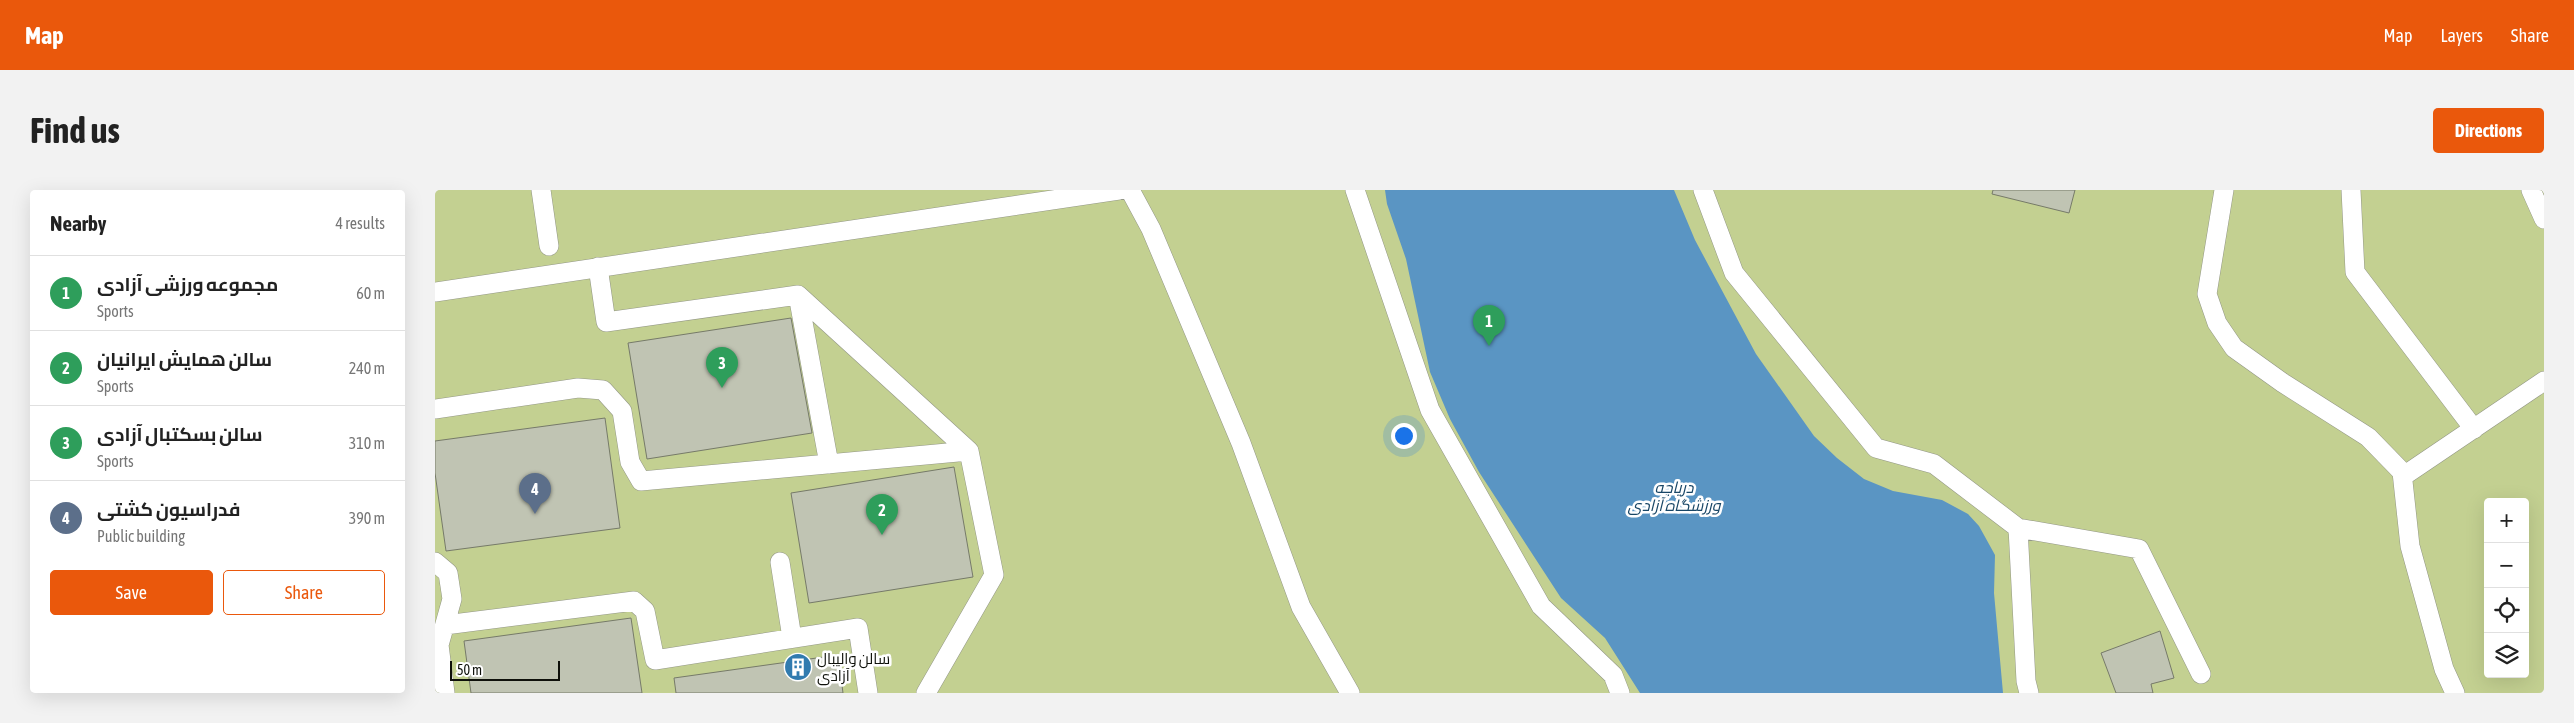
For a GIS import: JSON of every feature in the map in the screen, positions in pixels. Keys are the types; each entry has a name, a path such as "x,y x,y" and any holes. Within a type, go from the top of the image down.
{"lane":[{"path":"541,190 549,246"},
{"path":"435,292 1119,190"},
{"path":"1130,190 1151,229 1237,435 1301,607 1350,693"},
{"path":"1355,190 1430,410 1541,606 1613,675 1621,693"},
{"path":"1703,190 1734,273 1876,448 1934,464 2019,528 2139,549 2201,674"},
{"path":"2224,190 2207,294 2217,323 2234,348 2283,383 2368,437 2405,475 2544,381"},
{"path":"2351,190 2355,272 2474,429"},
{"path":"2531,190 2544,219"},
{"path":"598,268 606,322 798,295"},
{"path":"798,295 969,451 994,575 926,693"},
{"path":"798,295 829,464"},
{"path":"435,409 579,388 603,390 622,411 630,462 641,481 969,451"},
{"path":"2402,472 2410,546 2444,669 2455,693"},
{"path":"2019,528 2025,681 2029,693"},
{"path":"435,562 448,573 452,599 445,625 437,643 445,693"},
{"path":"780,562 792,638"},
{"path":"445,625 634,601 645,611 655,660 858,628 868,693"}],"green space":[{"path":"435,190 2544,190 2544,693 435,693"}],"water":[{"name":"دریاچه ورزشگاه آزادی","path":"1385,190 1674,190 1695,240 1756,354 1814,436 1837,458 1864,479 1893,491 1942,500 1968,514 1979,526 1995,555 1994,593 2003,693 1640,693 1605,638 1561,598 1479,472 1450,419 1430,372 1406,259 1387,204"}],"building":[{"path":"1993,190 2075,190 2069,213 1992,194"},
{"path":"791,318 812,433 647,459 628,343"},
{"path":"605,418 620,528 446,551 435,473 435,441"},
{"path":"954,467 973,577 809,603 791,493"},
{"path":"631,618 642,693 471,693 464,641"},
{"path":"2160,631 2174,678 2151,684 2153,693 2116,693 2101,653"},
{"name":"سالن والیبال آزادی","path":"838,655 843,693 676,693 674,678"}],"place":[{"name":"مجموعه ورزشی آزادی","path":"1489,346"},
{"name":"سالن بسکتبال آزادی","path":"722,388"},
{"name":"فدراسیون کشتی","path":"535,514"},
{"name":"سالن همایش ایرانیان","path":"882,535"},
{"name":"سالن والیبال آزادی","path":"798,667"}]}
